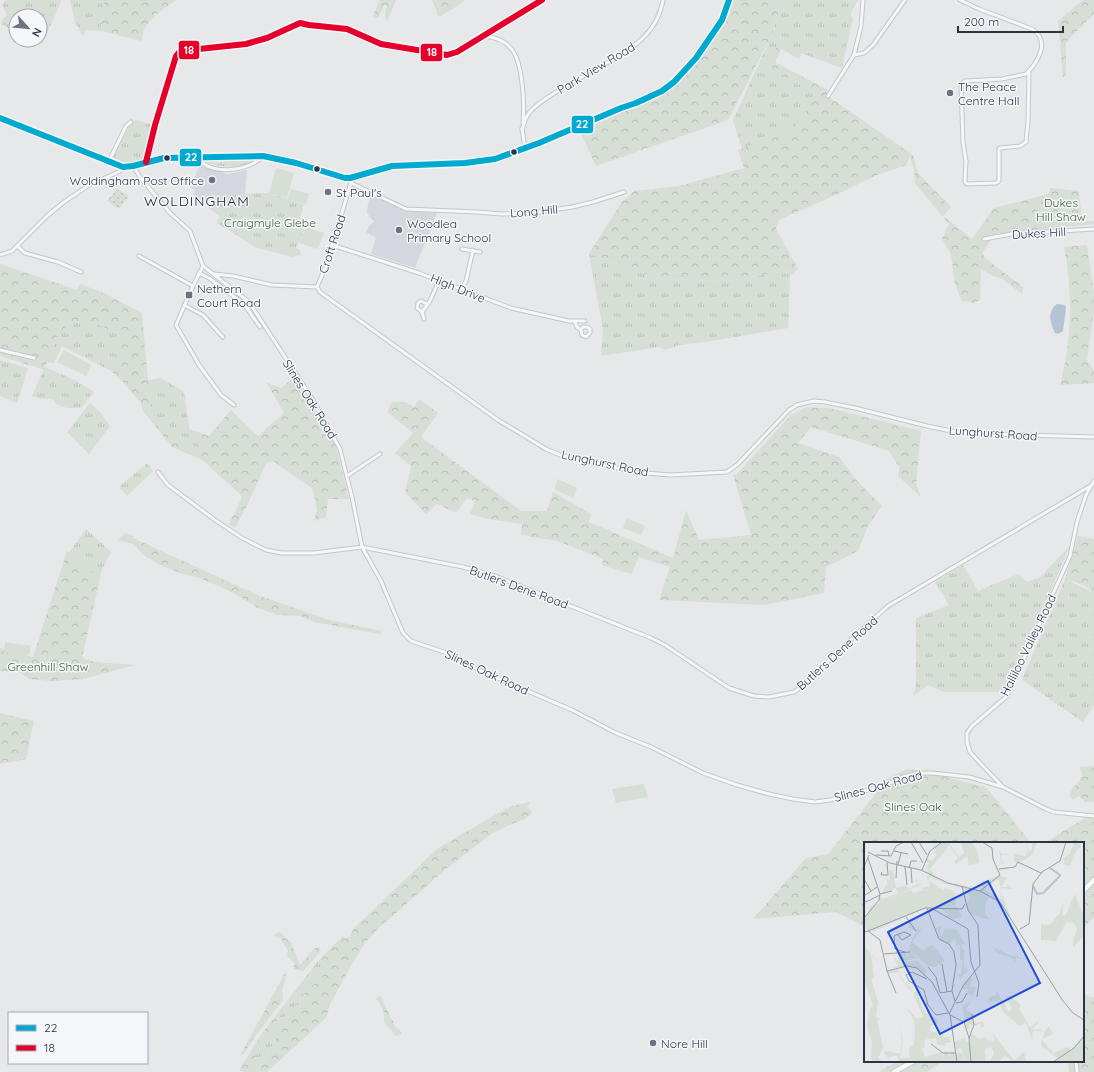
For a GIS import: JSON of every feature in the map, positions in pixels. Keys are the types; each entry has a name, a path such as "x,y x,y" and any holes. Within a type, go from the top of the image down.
{"main road":[{"path":"1084,890 1094,880"},
{"path":"894,1072 912,1062"}],"street":[{"path":"146,162 155,125 176,56 180,51 246,44 267,38 300,23 347,30 381,44 442,55 457,52 542,0"},
{"name":"Park View Road","path":"522,130 528,113 538,104 557,91 628,51 642,40 659,16 663,0"},
{"path":"0,118 123,167 164,158 263,156 296,163 351,180 392,166 479,162 495,159 554,138 662,91 674,82 696,58 722,20 728,0"},
{"path":"828,96 854,55 861,26 863,0"},
{"path":"854,55 864,53 873,45 905,0"},
{"path":"960,0 979,9 1032,29 1039,34 1042,40 1040,55 1029,72 1024,76 965,81 961,84 963,142 966,161 965,182 970,185 999,181 999,149 1020,146 1026,142 1029,72"},
{"path":"484,36 494,37 504,42 518,58 523,93 524,111 522,130 524,148"},
{"path":"109,161 126,126 131,122"},
{"path":"198,157 200,162 205,165 222,170 229,170 249,166 263,156"},
{"name":"Slines Oak Road","path":"133,166 140,177 170,212 190,231 203,266 249,302 264,322 282,354 305,387 340,448 362,547 381,581 403,633 411,642 444,652 481,671 572,710 616,733 703,773 737,786 793,799 815,802 836,799 886,786 903,777 918,773 932,773 969,778 1004,787 1054,812 1094,816"},
{"path":"0,255 12,251 47,216 61,205 89,185 120,171 123,167"},
{"name":"Long Hill","path":"351,180 406,209 502,214 533,213 572,207 624,192"},
{"name":"Croft Road","path":"317,286 326,266 351,180"},
{"name":"Dukes Hill","path":"984,239 1011,234 1094,229"},
{"name":"High Drive","path":"332,245 439,280 511,308 575,322 585,321"},
{"path":"17,246 24,252 58,262 82,272"},
{"path":"462,249 480,252"},
{"path":"461,289 466,281 473,250"},
{"path":"139,256 193,286"},
{"path":"203,266 176,325 199,365 221,395 234,405"},
{"path":"199,273 209,278 244,304 260,327"},
{"path":"212,274 233,276 272,285 317,286"},
{"path":"422,312 439,280"},
{"name":"Lunghurst Road","path":"317,286 320,292 354,318 498,420 519,433 560,455 635,472 670,475 727,472 738,464 789,410 797,405 814,401 856,408 927,426 962,433 1094,437"},
{"path":"424,319 422,312 417,308 418,303 421,301 427,304"},
{"path":"184,305 203,315 223,337"},
{"path":"575,322 580,330"},
{"path":"0,350 34,358"},
{"path":"347,476 380,454"},
{"name":"Butlers Dene Road","path":"158,472 168,485 214,520 242,538 266,550 282,553 314,553 362,547 457,566 495,576 651,638 665,645 728,688 754,696 777,696 794,692 803,686 888,606 1093,483"},
{"name":"Halliloo Valley Road","path":"1004,787 970,752 967,742 967,733 976,722 1007,696 1070,556 1077,522 1086,496 1093,483"},
{"path":"994,784 996,780"},
{"path":"1076,1062 1077,1072"}],"shaded area":[{"path":"199,165 227,174 247,170 245,194 203,197 202,201 194,194 195,190 191,189"},
{"name":"Woodlea Primary School","path":"371,195 405,211 437,213 415,268 371,254 376,238 366,232 369,226 374,222 367,213"}],"green space":[{"path":"6,0 62,0 48,31 48,8 8,8 8,28 1,24 7,15 2,4"},
{"path":"70,0 104,0 101,31 86,30 83,37 75,22"},
{"path":"104,0 178,0 163,9 145,27 142,35 142,41 101,31"},
{"path":"380,0 396,0 387,22 385,14 387,6 384,5 378,18 373,16"},
{"path":"432,0 465,0 439,17"},
{"path":"732,0 782,0 771,37 728,120 596,166 580,131 620,112 651,101 676,84 698,60 720,31 729,15"},
{"path":"782,0 858,0 850,15 853,18 842,68 801,53 799,59 777,46 768,66 818,95 791,131 742,149 733,120 771,37"},
{"path":"1083,0 1094,0 1094,14 1066,42 1066,74 1063,78 1058,21"},
{"name":"Dukes Hill Shaw","path":"777,45 782,48 775,62 828,90 826,95 913,155 918,173 951,207 943,216 972,239 994,208 1049,194 1050,188 1079,191 1082,222 1094,221 1094,224 995,234 982,253 985,258 1023,287 1022,294 1001,278 993,276 981,269 980,300 974,303 962,301 955,284 951,254 942,239 949,224 915,183 914,170 910,157 906,165 877,175 779,220 776,229 798,269 728,281 662,279 589,254 621,203 634,191 679,186 744,168 738,150 791,131 818,95 768,66"},
{"path":"135,120 154,125 145,161 128,164 112,160 127,128"},
{"path":"257,159 246,165 231,167 216,165 204,161 204,160"},
{"path":"276,168 294,173 287,198 269,193"},
{"path":"117,189 129,196 119,209 107,201"},
{"path":"291,189 309,194 306,204 288,199"},
{"name":"Craigmyle Glebe","path":"269,193 304,204 298,225 305,227 300,243 298,243 296,248 300,250 301,255 294,256 293,258 287,255 257,248 217,223 220,217 193,195 194,194 202,201 203,197 217,195"},
{"path":"411,220 420,238 412,242 403,224"},
{"path":"306,227 324,233 318,249 300,243"},
{"path":"1087,245 1094,292 1094,311 1087,360 1094,371 1094,383 1060,385 1067,351 1070,316 1069,281 1064,247"},
{"path":"589,254 662,279 728,281 798,269 790,276 788,328 680,345 665,350 659,347 601,356 603,329"},
{"path":"0,264 77,290 80,284 104,293 142,313 148,380 161,378 152,388 149,402 155,419 172,439 194,455 197,449 191,440 189,429 209,436 231,410 258,436 284,413 267,383 281,388 290,381 291,368 336,446 349,499 328,499 326,517 314,521 317,510 313,489 273,461 266,463 247,506 235,528 229,524 241,499 241,495 201,459 172,447 144,412 140,402 122,381 111,371 118,362 122,350 118,334 95,323 75,321 59,332 44,370 0,356"},
{"path":"75,321 95,323 118,334 122,350 118,362 111,371 62,346 54,363 47,362 59,332"},
{"path":"64,350 91,365 86,376 57,362"},
{"path":"0,360 28,368 17,403 0,396"},
{"path":"45,367 75,380 94,392 81,408 67,408 56,404 54,400 32,396"},
{"path":"161,378 184,392 191,440 197,449 194,456 172,439 155,419 149,402 152,388"},
{"path":"419,399 438,413 421,437 521,511 547,511 553,492 591,514 589,522 673,558 686,510 699,540 751,535 733,475 737,474 791,415 807,407 829,408 921,431 916,483 921,497 898,476 900,468 889,451 811,427 798,443 839,457 858,482 882,506 868,526 858,551 826,567 824,593 764,605 659,600 670,567 639,557 631,574 602,565 603,559 558,541 521,535 522,524 488,519 470,514 475,501 467,498 456,513 437,504 426,514 405,492 411,466 395,453 413,433 387,412 392,402 405,402 414,407"},
{"path":"90,403 101,413 110,426 89,454 67,432"},
{"path":"147,463 153,471 127,496 119,487"},
{"path":"558,479 577,488 573,498 554,489"},
{"path":"627,518 645,526 641,535 623,528"},
{"path":"86,529 111,552 102,569 100,578 69,553"},
{"path":"125,533 260,596 329,620 381,631 380,634 314,622 300,616 278,615 258,608 234,593 200,578 183,574 162,566 145,556 133,544 118,540"},
{"path":"1078,536 1094,539 1094,593 1086,586 1065,579"},
{"path":"1069,547 1006,692 944,692 928,685 913,696 916,687 916,618 949,605 935,582 963,565 978,591 1018,574 1027,582 1039,578"},
{"name":"Greenhill Shaw","path":"67,551 100,578 82,658 95,662 135,665 83,679 52,681 29,679 19,672 0,671 0,648 33,657"},
{"path":"1065,579 1094,593 1094,705 1083,722 1022,680"},
{"path":"5,642 31,646 29,655 4,652"},
{"path":"0,713 34,721 26,759 0,764"},
{"path":"1094,766 1094,802 1084,802 1084,800 1079,796 1073,800 1069,795 1083,775 1079,767"},
{"name":"Slines Oak","path":"907,769 917,770 986,787 1030,842 864,842 864,926 836,912 753,919 806,858 828,854 888,778"},
{"path":"644,784 648,797 616,803 612,789"},
{"path":"530,802 527,807 531,810 531,814 525,819 491,834 446,869 380,927 365,943 355,959 330,1004 326,1018 267,1072 257,1072 293,1009 304,994 326,972 328,966 319,960 343,936 345,938 350,937 354,928 438,848 511,806"},
{"path":"1085,818 1094,818 1094,917 1084,927 1084,842 1046,842"},
{"path":"280,932 291,943 300,965 315,948 319,947 321,951 303,971 294,969 294,963 287,956 288,951 280,937 273,935"},
{"path":"319,960 328,966 326,972 304,994 293,1009 258,1072 247,1072 263,1042 282,1013 284,1005"},
{"path":"286,971 282,991 283,1000 256,1035 243,1055 241,1054"},
{"path":"1084,994 1094,998 1094,1072 1069,1072 1068,1062 1084,1062"},
{"path":"380,995 396,1028 400,1030 402,1034 395,1036 384,1022 383,1010 376,999"},
{"path":"284,1005 282,1013 263,1042 247,1072 239,1071 260,1036"},
{"path":"896,1062 942,1062 927,1072 878,1072"}],"water":[{"path":"1057,304 1065,305 1066,308 1063,331 1058,334 1055,333 1050,317 1052,310"}],"transit line":[{"name":"18","path":"146,162 155,125 176,56 180,51 246,44 267,38 300,23 347,29 381,44 447,55 457,52 542,0"},
{"name":"22","path":"0,118 123,167 164,158 263,156 296,163 345,178 350,178 392,166 465,163 495,159 539,143 662,91 674,82 696,58 722,20 729,0"}],"place":[{"name":"The Peace Centre Hall","path":"950,93"},
{"name":"Woldingham Post Office","path":"212,180"},
{"name":"St Paul's","path":"328,192"},
{"name":"Woodlea Primary School","path":"399,230"},
{"name":"Nethern Court Road","path":"189,295"},
{"name":"Nore Hill","path":"653,1043"}],"district":[{"name":"WOLDINGHAM","path":"197,201"}]}
